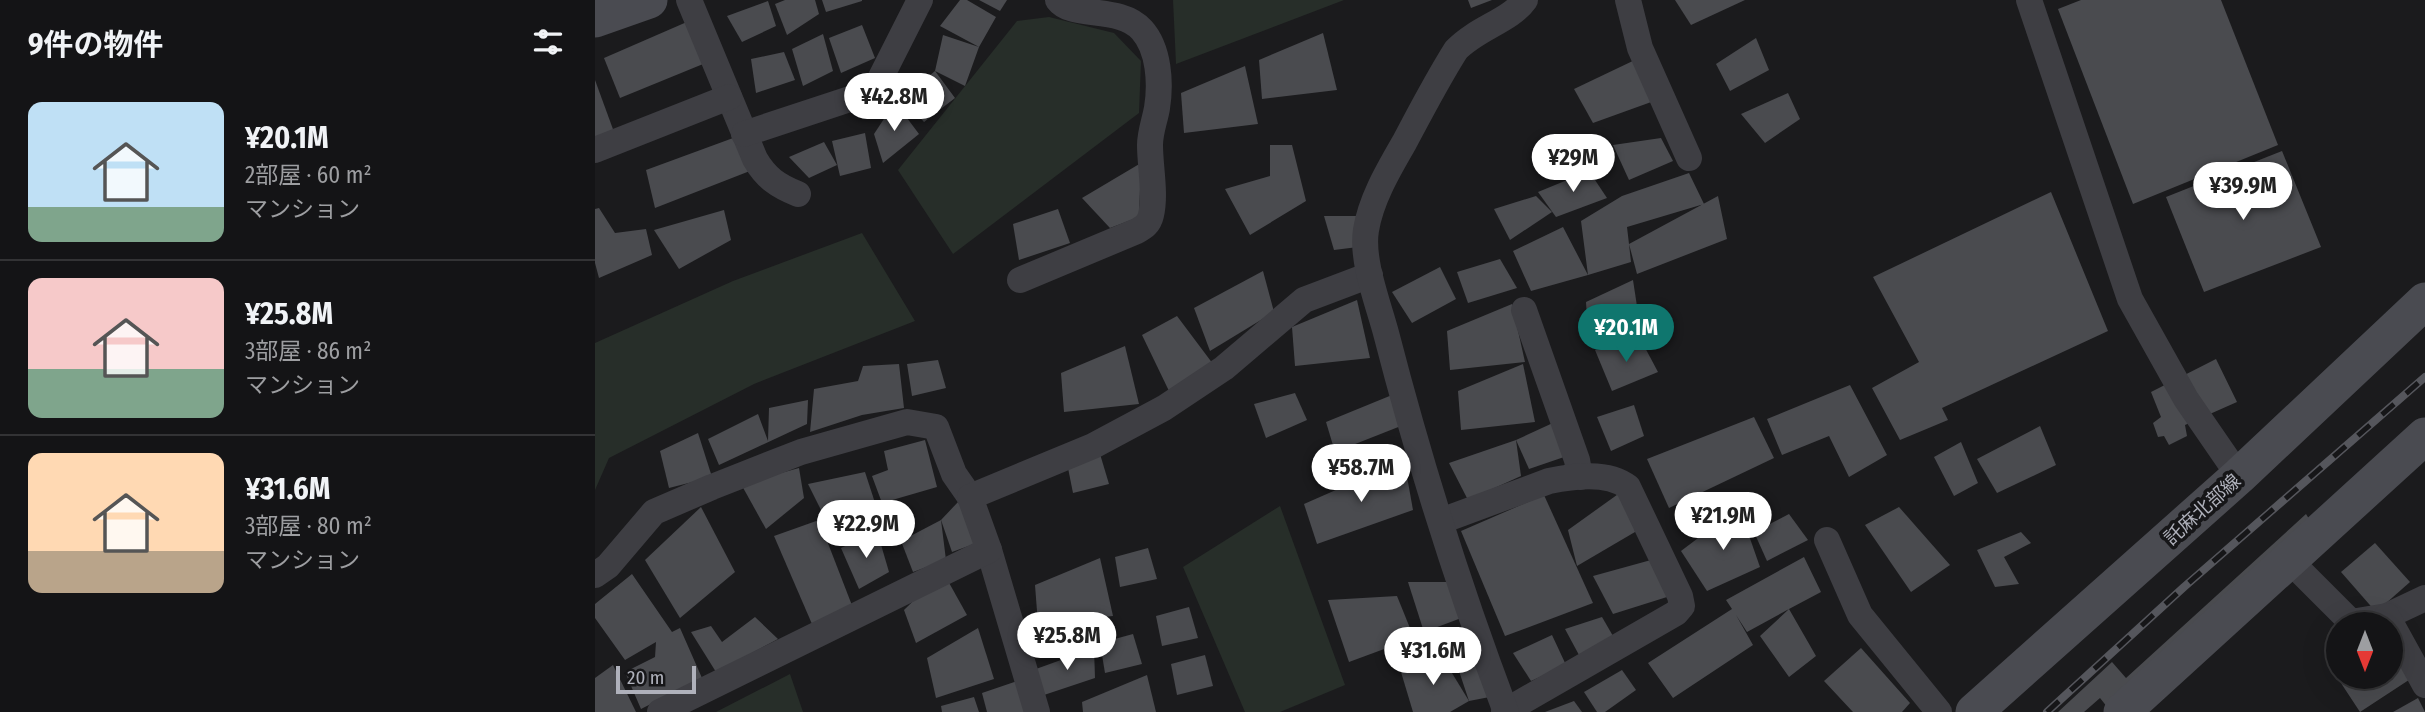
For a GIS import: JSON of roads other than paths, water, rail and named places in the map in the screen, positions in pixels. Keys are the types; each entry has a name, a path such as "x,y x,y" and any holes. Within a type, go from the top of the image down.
{"main road":[{"path":"595,19 649,0"},
{"name":"託麻北部線","path":"1974,712 2239,476 2425,301"},
{"path":"2122,712 2425,436"}],"street":[{"path":"689,0 744,134 764,174 780,187 798,194"},
{"path":"744,134 868,93 879,81 920,0"},
{"path":"1020,280 1137,231 1146,225 1152,212 1150,141 1157,104 1158,69 1151,43 1142,29 1131,21 1110,13 1069,9 1058,0"},
{"path":"1441,521 1549,481 1601,477 1621,481 1628,487 1680,596 1682,606 1676,613 1505,712 1441,521 1392,359 1370,275 1365,246 1370,213 1385,176 1440,76 1467,38 1518,9 1525,0"},
{"path":"1628,0 1640,48 1689,158"},
{"path":"2029,0 2130,299 2186,399 2239,476"},
{"path":"595,150 729,97"},
{"path":"970,497 1093,446 1164,408 1224,369 1304,300 1370,275"},
{"path":"1524,310 1577,460 1580,477"},
{"path":"595,575 608,566 654,512 801,452 907,422 936,427 954,474 970,497 989,550 1037,712"},
{"path":"1827,540 1860,615 1939,712"},
{"path":"660,712 989,550"},
{"path":"2290,560 2341,612"},
{"path":"2397,612 2425,598"},
{"path":"2403,646 2425,685"}],"railway":[{"path":"2047,712 2184,587 2425,377"}]}
